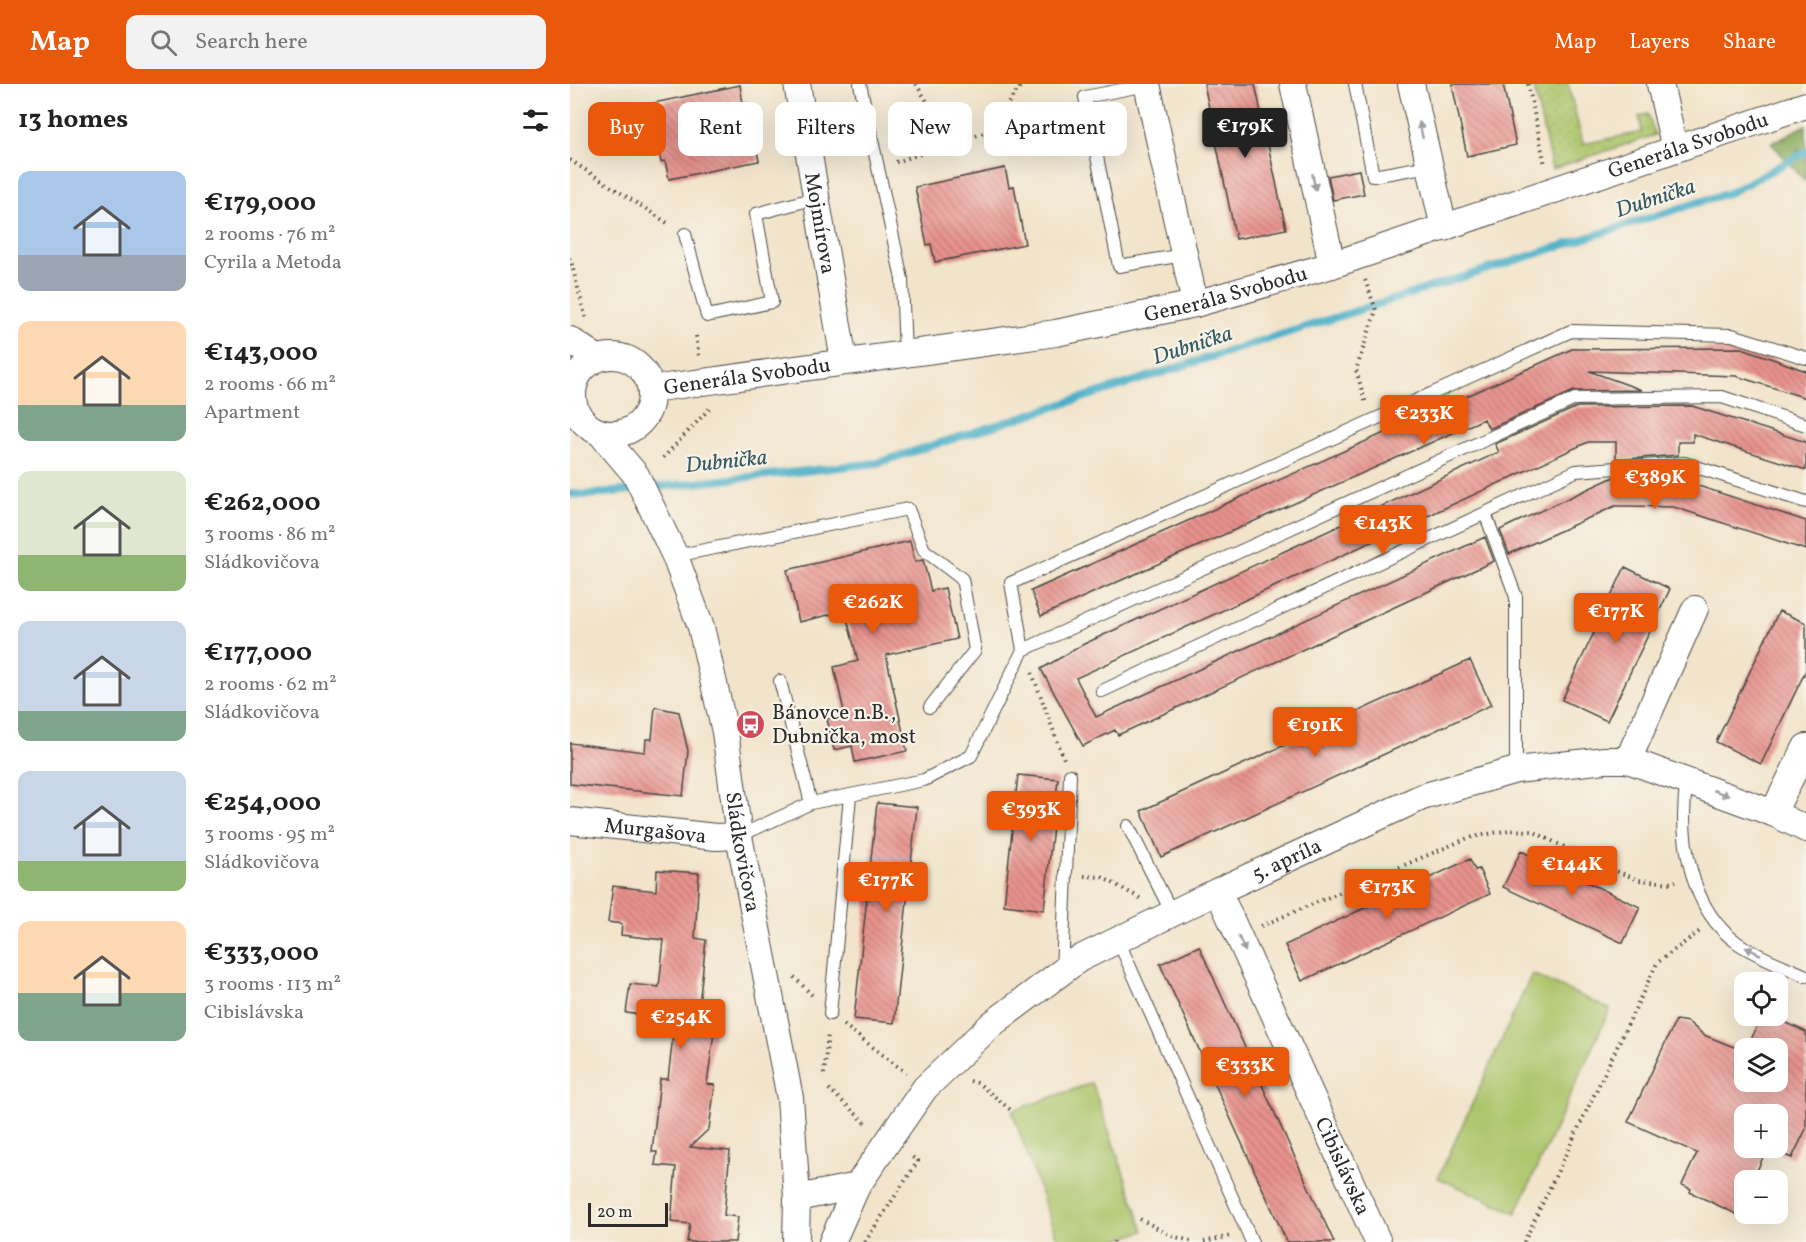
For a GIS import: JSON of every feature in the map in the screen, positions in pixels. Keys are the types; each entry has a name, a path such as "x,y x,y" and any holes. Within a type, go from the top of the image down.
{"street":[{"name":"Mojmírova","path":"797,84 844,361"},
{"path":"1147,84 1195,304"},
{"path":"1293,84 1332,265"},
{"path":"1411,84 1444,228"},
{"path":"1660,84 1675,149"},
{"path":"1779,115 1806,85"},
{"name":"Generála Svobodu","path":"652,389 1056,333 1195,304 1332,265 1806,105"},
{"path":"578,331 597,358"},
{"path":"624,357 643,369 652,389 650,411 635,429 602,435 573,399 582,369 597,358 624,357"},
{"name":"Sládkovičova","path":"635,429 636,475"},
{"name":"Sládkovičova","path":"602,435 636,475 675,556 701,627 725,732 739,836 790,1098 797,1198 796,1242"},
{"path":"1616,760 1695,609"},
{"path":"1773,813 1806,747"},
{"name":"5. apríla","path":"832,1242 856,1186 925,1088 992,1024 1079,959 1118,940 1161,909 1218,891 1422,797 1516,770 1616,760 1688,780 1773,813 1806,829"},
{"name":"Murgašova","path":"570,821 716,837 739,836"},
{"name":"Cibislávska","path":"1218,891 1378,1242"},
{"path":"797,1198 856,1186"}],"lane":[{"path":"860,84 902,279 905,353"},
{"path":"1147,84 1085,97 1119,266 1183,255"},
{"path":"1354,84 1373,176 1429,166"},
{"path":"685,234 706,316 772,302 756,214 816,198"},
{"path":"739,836 811,803 924,780 971,756 1023,650 1011,583 1571,331 1732,335 1806,358"},
{"path":"1023,650 1575,399 1722,397 1806,425"},
{"path":"1102,691 1576,471 1684,463 1806,501"},
{"path":"675,556 908,508 924,550 962,579 975,650 930,707"},
{"path":"1485,513 1516,597 1516,770"},
{"path":"780,681 811,803"},
{"path":"1062,972 1070,775"},
{"path":"1688,780 1683,808 1693,875 1711,919 1739,944 1806,976"},
{"path":"830,1014 850,796"},
{"path":"1128,826 1161,909"},
{"path":"1118,940 1252,1242"}],"path":[{"path":"916,84 927,102"},
{"path":"972,137 987,132 1022,84"},
{"path":"1528,84 1546,171"},
{"path":"878,167 912,156"},
{"path":"570,160 685,234"},
{"path":"570,258 578,331"},
{"path":"1369,291 1376,310 1356,370 1371,421"},
{"path":"696,336 700,361"},
{"path":"663,458 710,407"},
{"path":"1023,650 1070,775"},
{"path":"1239,936 1468,838 1509,830 1532,831 1603,866 1638,880 1671,883 1693,875"},
{"path":"1102,877 1161,909"},
{"path":"1524,1242 1657,963 1705,927"},
{"path":"824,1074 830,1014"},
{"path":"876,1050 910,1076"},
{"path":"968,1081 978,1083 1012,1111"},
{"path":"829,1089 873,1129"},
{"path":"865,1242 918,1161 903,1151"},
{"path":"1140,1219 1172,1236 1195,1242"}],"green space":[{"path":"1533,84 1568,84 1583,144 1642,132 1639,116 1648,114 1655,135 1552,169"},
{"path":"1806,125 1806,182 1771,143"},
{"path":"1532,974 1610,1009 1516,1213 1438,1178"},
{"path":"1092,1083 1144,1231 1111,1242 1058,1242 1012,1111"}],"building":[{"path":"1204,84 1255,84 1286,229 1236,239"},
{"path":"1452,84 1503,84 1516,145 1467,156"},
{"path":"740,85 743,102 678,102 678,156 758,156 759,161 669,179 665,161 661,162 660,156 666,156 666,102 659,102"},
{"path":"1005,168 1009,187 1014,186 1025,244 935,262 931,244 927,245 915,187"},
{"path":"1359,170 1364,194 1333,200 1328,176"},
{"path":"1742,348 1806,371 1806,398 1736,376 1589,371 1642,390 1574,391 1489,429 1484,419 1041,616 1031,591 1572,349"},
{"path":"1692,406 1806,442 1806,470 1693,434 1693,442 1678,442 1678,455 1616,460 1616,442 1588,442 1076,678 1096,717 1485,537 1494,561 1118,735 1115,730 1083,746 1041,669 1084,644 1499,452 1495,444 1577,407"},
{"path":"1677,472 1677,479 1806,521 1806,550 1674,507 1615,506 1509,554 1500,530 1510,525 1616,476"},
{"path":"910,541 915,562 923,560 931,591 945,588 957,639 886,655 907,751 855,762 852,746 834,750 827,719 845,716 834,667 858,661 845,611 799,622 787,570"},
{"path":"1625,567 1670,589 1607,721 1562,700"},
{"path":"1779,611 1806,623 1806,670 1761,764 1716,742"},
{"path":"1470,660 1491,705 1161,857 1141,811"},
{"path":"655,707 679,712 688,751 683,796 570,784 570,743 645,752 646,739 652,739"},
{"path":"1018,775 1058,779 1044,910 1004,905"},
{"path":"877,803 917,807 894,1023 854,1019"},
{"path":"1521,851 1640,907 1623,943 1503,887"},
{"path":"1470,859 1475,870 1479,869 1490,894 1302,981 1285,945"},
{"path":"657,870 699,873 695,938 706,940 698,1015 716,1018 707,1084 715,1085 709,1129 690,1147 730,1151 724,1215 738,1217 735,1242 687,1242 690,1224 671,1222 676,1167 655,1165 657,1152 652,1152 660,1079 668,1079 675,1018 626,1013 630,984 659,987 664,940 621,935 622,924 608,922 613,886 656,891"},
{"path":"1199,946 1334,1242 1287,1242 1160,964"},
{"path":"1676,1020 1688,1022 1704,1035 1734,1047 1734,1092 1788,1092 1788,1038 1752,1038 1757,1026 1788,1026 1788,1024 1806,1032 1806,1129 1792,1158 1788,1156 1788,1104 1734,1104 1734,1158 1763,1158 1757,1170 1734,1170 1734,1213 1690,1192 1691,1189 1682,1185 1697,1153 1628,1122"}],"waterway":[{"name":"Dubnička","path":"570,494 586,495 877,463 1731,192 1806,152"}],"place":[{"name":"Bánovce n.B., Dubnička, most","path":"751,724"}]}
